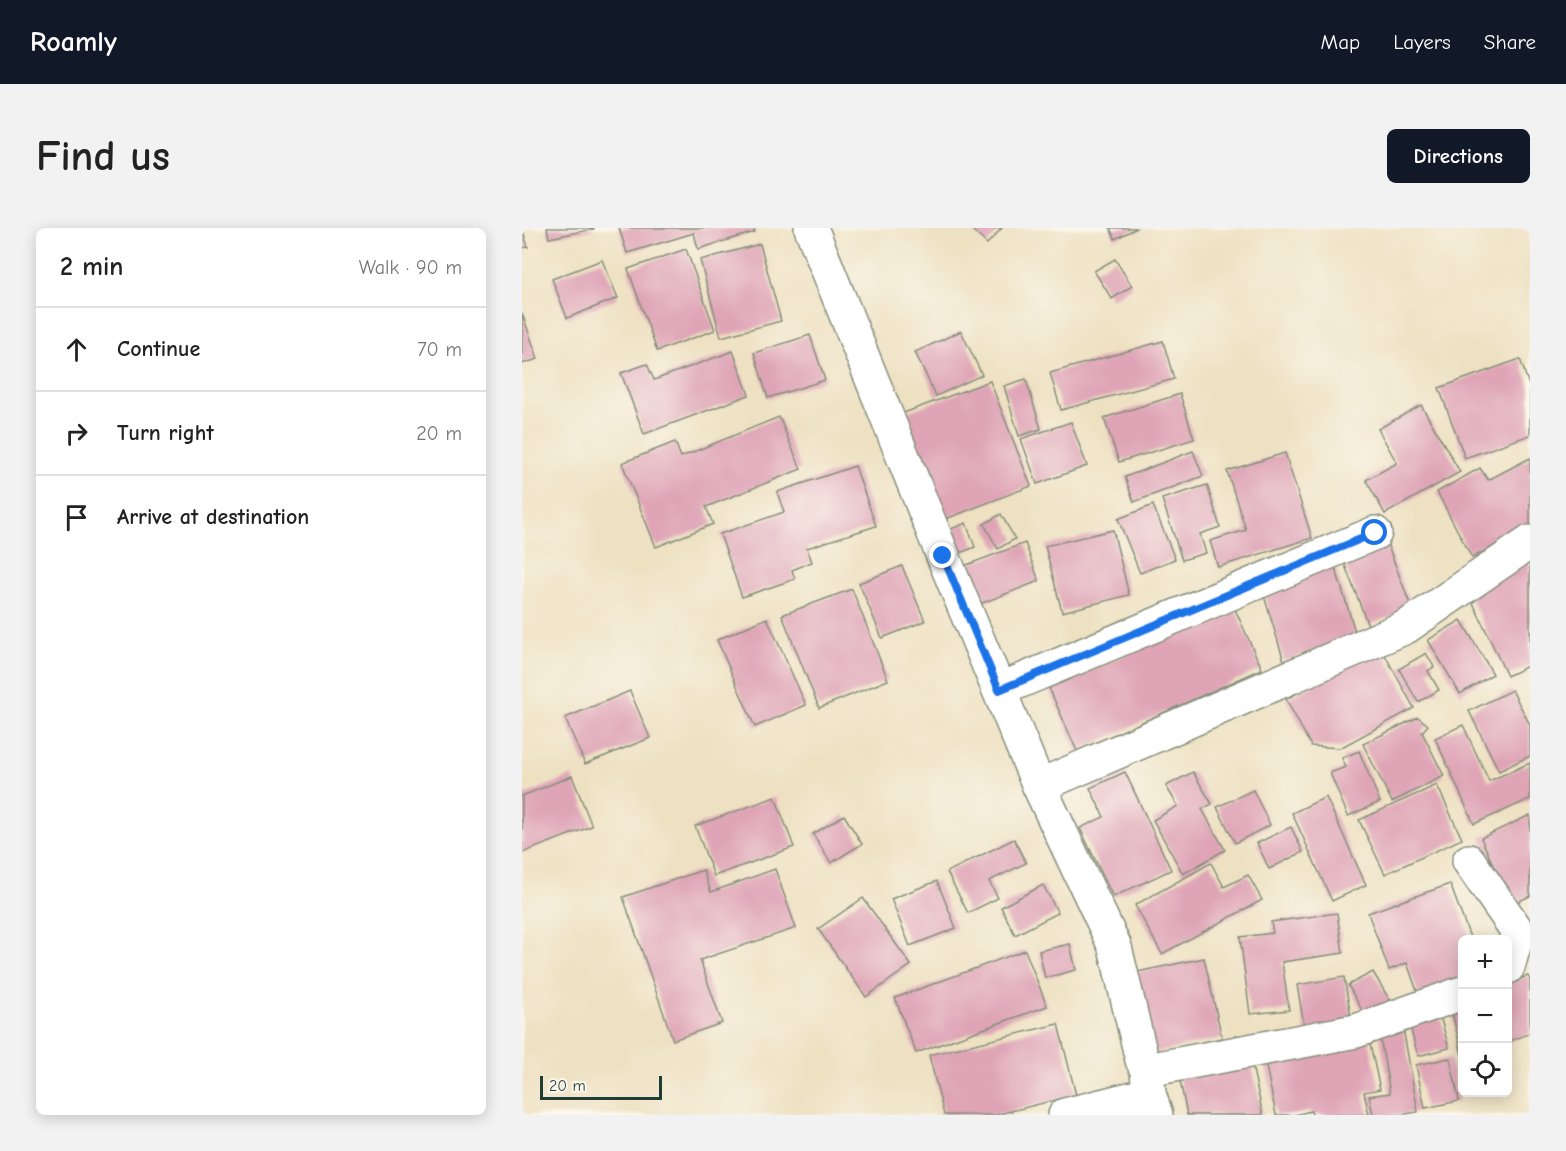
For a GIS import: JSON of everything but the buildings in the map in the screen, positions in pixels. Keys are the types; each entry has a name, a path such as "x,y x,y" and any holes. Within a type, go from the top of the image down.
{"street":[{"path":"811,228 999,690 1040,786 1115,947 1151,1093"},
{"path":"999,690 1375,533"},
{"path":"1040,786 1406,627 1530,542"},
{"path":"1469,861 1518,932 1512,953"},
{"path":"1065,1115 1151,1093 1356,1031 1458,994"}],"route":[{"path":"943,556 999,690 1375,533"}]}
